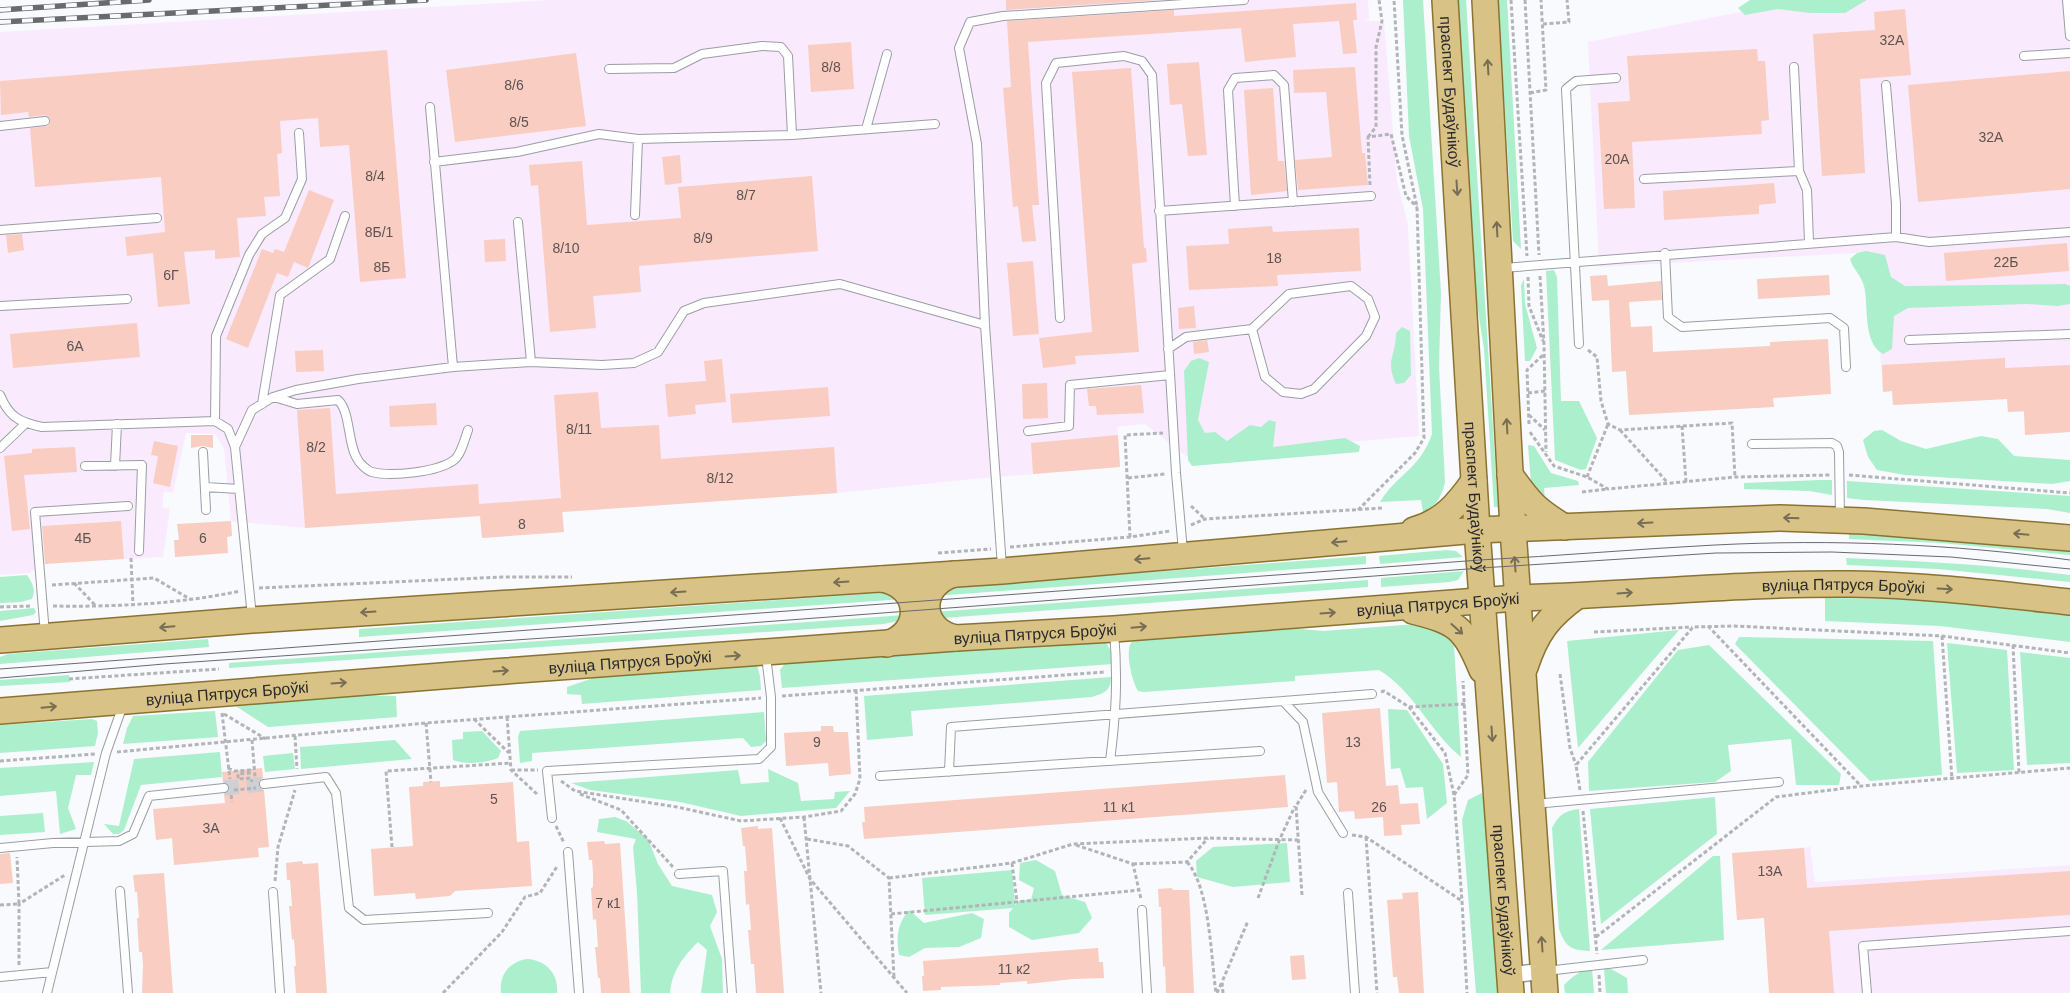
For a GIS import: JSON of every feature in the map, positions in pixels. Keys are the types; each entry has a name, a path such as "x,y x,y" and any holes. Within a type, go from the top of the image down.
{"main road":[{"name":"праспект Будаўнікоў","path":"1445,0 1474,481 1510,984"},
{"name":"праспект Будаўнікоў","path":"1485,0 1517,598 1545,982"},
{"path":"1510,475 1530,503 1541,513 1564,527"},
{"path":"1388,538 1430,525 1448,513 1463,498 1474,481"},
{"path":"956,638 941,633 935,628 928,613 927,605 932,588 945,577 1002,559 1184,556 1478,530 1780,518 1840,520 2070,538"},
{"path":"5,641 45,636 252,620 954,574"},
{"path":"882,579 902,587 911,599 913,606 912,623 908,631 895,642 887,644"},
{"name":"вуліца Пятруся Броўкі","path":"7,708 124,701 956,638 1114,629 1483,600 1577,596 1717,586 1851,584 1952,590 2070,602"},
{"path":"1522,677 1532,643 1561,608 1577,596"},
{"path":"1396,608 1433,616 1457,627 1471,643 1488,686"}],"street":[{"path":"1510,984 1545,982"}],"lane":[{"path":"1002,559 985,325 977,144 959,48 970,22 1003,16 1244,0"},
{"path":"2067,0 2070,36"},
{"path":"609,69 674,68 702,54 762,46 781,47 788,56 792,135"},
{"path":"2024,56 2070,53"},
{"path":"866,129 887,54"},
{"path":"1060,318 1046,83 1056,63 1124,56 1142,61 1152,75 1176,473 1184,556"},
{"path":"1794,67 1799,171 1807,190 1809,242"},
{"path":"1235,206 1228,90 1235,78 1274,75 1284,85 1293,202"},
{"path":"1579,344 1566,89 1576,81 1616,78"},
{"path":"1886,85 1896,204 1896,237"},
{"path":"430,107 453,367"},
{"path":"0,126 45,121"},
{"path":"434,162 516,152 599,134 638,139 792,135 935,124"},
{"path":"215,421 216,336 249,255 262,234 285,218 302,179 299,133"},
{"path":"635,215 638,139"},
{"path":"1644,179 1799,171"},
{"path":"1159,211 1371,196"},
{"path":"262,404 280,295 330,259 345,216"},
{"path":"0,230 157,218"},
{"path":"518,222 531,362"},
{"path":"1499,268 1809,242 1896,237 1929,242 2070,232"},
{"path":"1665,254 1668,317 1682,327 1830,318 1844,328 1846,367"},
{"path":"235,447 252,410 273,397 296,390 358,379 453,367 531,362 602,365 634,362 658,352 684,311 704,303 840,284 985,325"},
{"path":"1168,349 1186,336 1252,329 1288,294 1352,286 1368,299 1375,317 1366,336 1314,389 1301,394 1283,392 1265,376 1252,329"},
{"path":"0,306 127,300"},
{"path":"1909,340 2070,334"},
{"path":"1028,431 1069,426 1070,385 1170,374"},
{"path":"0,394 6,409 25,424 42,427 215,421 228,429 235,447 252,620"},
{"path":"273,397 297,404 338,400 344,405 347,427 357,460 370,472 392,474 442,467 456,459 468,430"},
{"path":"0,448 25,424"},
{"path":"115,466 117,424"},
{"path":"1752,444 1832,443 1837,446 1840,475 1840,520"},
{"path":"203,452 206,510"},
{"path":"85,466 142,465 139,551"},
{"path":"205,488 239,489"},
{"path":"45,636 35,512 128,506"},
{"path":"1110,761 1116,714 1118,671 1114,629"},
{"path":"552,818 547,771 759,760 771,747 772,697 765,653"},
{"path":"949,772 951,727 1372,694"},
{"path":"47,993 106,753 124,701"},
{"path":"1283,701 1303,722 1318,792 1343,834"},
{"path":"880,776 1260,751"},
{"path":"264,784 326,776 336,794 349,908 364,920 488,913"},
{"path":"1532,804 1779,782"},
{"path":"0,848 119,841 133,834 149,796 227,789"},
{"path":"568,852 579,993"},
{"path":"679,874 723,871 732,993"},
{"path":"120,891 128,993"},
{"path":"273,892 280,993"},
{"path":"1348,894 1355,993"},
{"path":"1142,910 1147,993"},
{"path":"1867,993 1863,946 2070,930"},
{"path":"1545,982 1598,964 1643,960"},
{"path":"0,977 52,972"}],"path":[{"path":"1371,196 1368,137 1376,127 1376,47 1382,21 1379,0"},
{"path":"1358,511 1416,453 1424,438 1417,207 1402,135 1394,0"},
{"path":"1512,0 1529,306 1544,344"},
{"path":"1525,0 1544,344 1546,453"},
{"path":"1530,93 1546,90 1541,0"},
{"path":"1543,24 1569,22 1568,0"},
{"path":"1368,137 1391,134 1406,196 1417,207"},
{"path":"1579,344 1597,356 1601,401 1608,424 1587,477"},
{"path":"1544,354 1527,370 1530,434 1554,466 1587,477 1608,489"},
{"path":"1528,392 1545,391"},
{"path":"1529,415 1546,430"},
{"path":"1620,430 1732,423 1735,477"},
{"path":"1608,424 1620,430 1668,484"},
{"path":"1682,426 1686,482"},
{"path":"1130,537 1125,435 1174,432"},
{"path":"1128,478 1176,473"},
{"path":"1582,492 1735,477 1840,475 2070,493"},
{"path":"935,553 1002,559 1180,529 1205,519 1383,508"},
{"path":"0,606 96,607 213,597 248,589 502,577 578,577"},
{"path":"42,585 154,578 190,599"},
{"path":"74,583 96,607"},
{"path":"213,597 214,605"},
{"path":"1708,626 1862,786"},
{"path":"1594,632 1708,626 1942,636 2070,653"},
{"path":"1576,765 1693,627"},
{"path":"1942,636 1952,780"},
{"path":"2013,646 2019,773"},
{"path":"69,679 218,669"},
{"path":"0,761 225,743 474,719 856,689 1118,671"},
{"path":"1560,674 1570,748 1576,765 1582,799 1600,993"},
{"path":"1454,795 1468,775 1463,681"},
{"path":"575,791 677,807 741,821 804,817 841,811 855,794 860,779 856,689"},
{"path":"1384,691 1409,707 1445,753 1454,795 1467,993"},
{"path":"1409,707 1465,704"},
{"path":"252,788 251,778 238,779 238,774 250,773 250,770 235,772 228,770 222,712 266,739"},
{"path":"443,993 502,932 525,897 540,893 568,852 540,797 511,770 507,717"},
{"path":"474,719 510,753"},
{"path":"426,723 431,782"},
{"path":"273,892 278,847 298,781 294,736"},
{"path":"227,789 256,788 252,740"},
{"path":"392,847 386,771 511,763"},
{"path":"1595,937 1776,797 1862,786 1952,780 2070,768"},
{"path":"511,770 533,769"},
{"path":"547,771 575,791 621,810 679,874"},
{"path":"1258,898 1279,841 1296,806 1315,777"},
{"path":"1296,806 1302,895"},
{"path":"804,817 821,993"},
{"path":"780,818 810,879 907,993"},
{"path":"1343,834 1366,837 1462,901"},
{"path":"1366,837 1376,993"},
{"path":"807,838 848,846 889,878 1012,863 1073,844 1208,838 1298,840"},
{"path":"1073,844 1133,864 1187,862 1208,838"},
{"path":"16,846 19,904 19,975"},
{"path":"1187,862 1194,870 1203,898 1216,993"},
{"path":"1012,863 1017,902"},
{"path":"1133,864 1140,890 1142,910"},
{"path":"0,905 19,904 78,867"},
{"path":"889,878 894,978"},
{"path":"891,914 1140,890"},
{"path":"1216,993 1248,921"},
{"path":"1222,982 1223,993"}],"shaded area":[{"path":"551,0 1368,0 1369,19 1363,20 1384,22 1397,181 1408,225 1419,436 1186,456 1145,424 1117,427 1120,467 837,493 563,512 564,532 482,538 480,516 305,528 231,521 224,448 215,434 186,433 173,493 164,491 162,507 170,509 163,557 124,559 121,521 42,526 44,564 30,573 0,575 0,32"},
{"path":"1801,0 2070,0 2070,432 2025,435 2024,412 2008,412 2007,399 1893,405 1892,391 1883,392 1873,252 1599,267 1588,42"},
{"path":"1810,847 1815,882 2070,865 2070,993 1770,993 1764,918 1737,920 1732,853"}],"green space":[{"path":"1403,0 1423,0 1441,293 1439,366 1445,482 1438,500 1432,507 1423,512 1421,500 1380,502 1394,484 1415,464 1427,446 1432,434 1423,209 1409,136"},
{"path":"1456,0 1466,0 1498,507 1494,507 1484,349 1477,304"},
{"path":"1498,0 1507,0 1521,249 1513,241"},
{"path":"1750,0 1867,0 1845,13 1810,13 1778,9 1745,15 1738,8"},
{"path":"1866,251 1885,255 1891,277 1905,286 2065,284 2070,286 2070,304 2058,306 2027,304 1908,308 1894,316 1892,349 1883,354 1872,341 1869,332 1864,286 1850,259 1857,253"},
{"path":"1554,270 1557,277 1561,401 1579,401 1597,438 1586,469 1581,470 1555,460 1546,271"},
{"path":"1524,279 1525,304 1537,348 1530,361 1525,361 1521,285"},
{"path":"1402,327 1410,331 1411,375 1404,383 1396,384 1391,363 1396,333"},
{"path":"1199,358 1209,362 1198,420 1205,433 1215,432 1227,441 1250,425 1261,427 1269,420 1276,422 1273,447 1345,438 1360,446 1359,452 1192,466 1188,460 1184,371 1191,361"},
{"path":"1882,430 1901,441 1926,449 1981,436 1998,439 2014,456 2070,460 2070,481 2052,484 1905,475 1877,470 1868,457 1863,440 1874,431"},
{"path":"1528,445 1534,446 1551,473 1578,481 1579,485 1544,488 1545,501 1531,484"},
{"path":"1832,480 1832,495 1809,491 1744,489 1744,483"},
{"path":"1847,481 2070,496 2070,513 2047,509 1847,498"},
{"path":"1849,532 2070,548 2070,555 1941,543 1849,539"},
{"path":"1446,550 1456,551 1463,557 1380,564 1379,556"},
{"path":"1366,556 1366,564 934,596 939,588"},
{"path":"1846,558 1958,564 2070,575 2070,582 1938,569 1847,565"},
{"path":"1464,571 1458,580 1449,582 1381,587 1381,578"},
{"path":"27,575 33,587 32,599 21,602 0,603 0,577"},
{"path":"1368,580 1368,587 943,618 935,612"},
{"path":"895,592 904,599 359,637 359,629"},
{"path":"1825,598 1941,599 2070,616 2070,642 1940,626 1825,621"},
{"path":"34,608 36,612 33,615 0,621 0,611"},
{"path":"905,615 898,621 884,624 229,668 229,663"},
{"path":"1430,623 1469,644 1454,646 1461,757 1440,736 1402,689 1379,670 1295,676 1295,681 1144,692 1138,691 1136,687 1129,660 1129,647 1141,635 1279,627 1323,631"},
{"path":"1679,630 1578,748 1567,641"},
{"path":"1098,636 1109,648 1113,664 782,688 780,670 789,658"},
{"path":"1739,637 1933,641 1942,775 1870,781 1735,644"},
{"path":"208,639 209,647 0,664 0,657 8,654"},
{"path":"1947,643 2007,650 2014,770 1957,773"},
{"path":"1709,645 1841,774 1839,785 1796,785 1791,739 1728,745 1731,771 1715,782 1589,791 1588,762 1678,650"},
{"path":"2020,652 2070,658 2070,763 2027,765"},
{"path":"750,662 757,665 761,690 582,704 581,695 567,694 567,687 602,675"},
{"path":"69,675 70,682 0,686 0,680"},
{"path":"1111,677 1110,685 1106,691 1092,697 911,711 913,736 867,740 864,696"},
{"path":"356,695 396,696 397,717 268,727 231,703"},
{"path":"1388,709 1407,710 1443,764 1447,803 1427,819 1423,787 1406,788 1400,768 1391,769"},
{"path":"215,711 218,737 123,744 127,728 133,716"},
{"path":"764,712 766,741 761,746 751,747 743,738 532,753 532,761 520,763 518,737 520,731"},
{"path":"92,719 97,721 98,733 95,746 0,753 0,725"},
{"path":"482,731 501,751 498,758 476,763 453,760 452,740 463,739 463,732"},
{"path":"395,740 412,759 301,769 300,747"},
{"path":"220,752 222,777 141,785 124,830 119,834 113,834 104,824 119,826 134,759"},
{"path":"293,753 295,769 265,772 263,756"},
{"path":"94,762 91,775 76,775 68,808 76,829 60,834 56,791 0,796 0,768"},
{"path":"768,769 798,783 801,801 834,799 835,792 850,791 836,808 741,816 680,802 590,790 571,783 738,770 741,784 769,782"},
{"path":"1482,793 1493,836 1503,993 1476,993 1462,820 1468,800"},
{"path":"1715,797 1717,834 1601,924 1590,809"},
{"path":"1579,809 1590,951 1570,947 1559,929 1552,828 1563,814"},
{"path":"43,813 45,832 0,835 0,816"},
{"path":"615,817 626,821 648,839 658,864 672,886 712,895 717,912 710,926 722,959 723,993 701,993 707,950 698,942 679,965 673,978 670,993 641,993 633,847 636,839 597,832 599,819"},
{"path":"1287,843 1290,882 1233,887 1197,877 1196,861 1213,847"},
{"path":"1713,856 1720,856 1724,940 1601,950"},
{"path":"1036,860 1055,871 1062,895 1085,902 1092,918 1079,933 1032,940 1009,927 1009,913 1013,908 925,915 922,878 1012,870 1015,905 1020,900 1031,900 1034,888 1019,880 1020,863"},
{"path":"909,910 924,923 972,913 984,919 981,938 959,947 925,948 909,957 899,955 898,931"},
{"path":"527,959 540,962 550,969 556,980 557,993 501,993 502,981 506,970 515,963"},
{"path":"1592,968 1594,993 1565,993 1564,985 1567,982 1580,972"},
{"path":"1604,969 1611,969 1627,978 1628,993 1606,993"}],"building":[{"path":"1006,0 1159,0 1006,10"},
{"path":"1356,3 1357,20 1353,20 1357,53 1343,54 1339,21 1293,24 1296,57 1245,62 1241,28 1028,42 1039,205 1032,205 1036,241 1022,242 1018,206 1013,207 1003,88 1011,87 1007,21 1174,10 1174,16"},
{"path":"1905,9 1911,75 1860,79 1865,173 1822,176 1813,34 1875,30 1874,12"},
{"path":"851,42 854,89 811,92 808,45"},
{"path":"1757,49 1758,61 1765,61 1769,120 1761,121 1762,134 1632,142 1635,208 1604,209 1598,103 1630,101 1627,56"},
{"path":"387,50 406,278 360,282 349,145 320,147 318,118 280,121 282,153 277,154 280,196 264,197 266,216 237,218 240,257 215,259 215,250 184,252 190,304 158,307 153,253 127,256 125,237 165,232 161,177 35,187 30,128 48,126 50,118 45,115 29,117 28,112 1,115 0,81"},
{"path":"576,53 586,126 455,142 446,70"},
{"path":"1199,62 1207,155 1188,156 1182,104 1170,105 1167,64"},
{"path":"1355,67 1362,153 1365,153 1368,185 1298,190 1295,160 1332,157 1326,92 1294,93 1293,70"},
{"path":"1131,68 1144,248 1146,248 1147,262 1132,264 1139,352 1075,356 1076,364 1043,368 1039,338 1092,332 1072,72"},
{"path":"2070,71 2070,189 1918,202 1908,85"},
{"path":"1273,88 1278,161 1284,161 1287,191 1251,195 1244,90"},
{"path":"680,155 682,183 665,185 662,157"},
{"path":"582,161 587,225 681,218 678,187 812,176 818,251 639,266 641,292 593,296 596,328 550,332 538,185 531,186 529,165"},
{"path":"1774,183 1776,203 1759,205 1759,214 1664,220 1663,191"},
{"path":"309,190 334,200 308,268 294,262 288,277 277,273 248,348 226,339 262,249 273,253 275,249 284,252"},
{"path":"1272,226 1273,232 1359,228 1361,271 1277,275 1278,286 1189,290 1186,246 1229,244 1228,229"},
{"path":"22,234 24,250 8,253 6,235"},
{"path":"505,239 506,261 485,262 484,240"},
{"path":"2067,243 2069,271 1946,281 1944,253"},
{"path":"1033,261 1039,334 1013,336 1007,263"},
{"path":"1607,275 1608,286 1661,281 1662,300 1629,302 1631,327 1652,326 1653,352 1770,346 1770,342 1828,339 1831,394 1773,398 1774,407 1629,415 1626,371 1612,372 1609,300 1592,301 1590,276"},
{"path":"1829,275 1830,295 1758,299 1757,279"},
{"path":"1194,306 1196,328 1179,329 1178,308"},
{"path":"137,323 140,357 13,368 10,334"},
{"path":"1207,340 1209,352 1194,354 1193,342"},
{"path":"323,350 324,371 296,372 295,351"},
{"path":"2005,358 2005,368 2070,365 2070,432 2025,435 2024,411 2008,412 2007,399 1893,405 1892,391 1883,392 1882,365"},
{"path":"722,359 726,402 695,405 696,414 668,417 665,384 706,381 704,361"},
{"path":"1047,383 1048,418 1023,419 1022,384"},
{"path":"1141,385 1144,413 1097,415 1096,406 1089,406 1087,389"},
{"path":"828,387 830,416 732,423 730,394"},
{"path":"598,392 601,428 659,425 661,459 834,447 837,493 562,512 564,532 482,538 480,516 305,528 297,410 330,408 336,494 478,484 479,504 561,498 554,395"},
{"path":"436,403 437,425 390,427 389,406"},
{"path":"191,435 213,435 213,448 203,446 191,448"},
{"path":"1118,435 1120,467 1033,474 1031,443"},
{"path":"154,441 178,446 170,487 153,483 158,456 151,455"},
{"path":"75,447 77,472 24,475 30,529 12,531 4,456 32,453 32,449"},
{"path":"121,521 124,559 45,564 42,526"},
{"path":"231,521 232,536 227,537 228,553 175,557 174,540 179,540 177,524"},
{"path":"1380,708 1386,786 1398,785 1400,804 1418,803 1420,824 1401,825 1402,835 1384,836 1383,817 1355,819 1354,811 1339,812 1337,782 1327,783 1322,713"},
{"path":"821,726 833,726 834,732 848,732 851,774 829,776 828,763 786,766 784,733 821,731"},
{"path":"262,768 263,778 258,784 264,790 269,847 258,848 259,857 174,865 172,838 156,840 153,809 225,803 224,794 230,788 228,784 223,782 222,772"},
{"path":"1285,775 1288,807 864,839 862,822 865,822 864,807"},
{"path":"440,781 440,787 513,782 517,842 529,841 532,886 455,891 450,896 416,899 415,893 374,896 371,849 413,846 409,787 423,786 423,782"},
{"path":"758,826 758,829 772,828 784,993 756,993 754,964 751,964 748,930 751,930 749,904 746,905 744,871 747,871 741,828"},
{"path":"604,841 605,844 620,843 630,993 601,993 600,978 598,978 595,947 598,947 596,919 593,920 591,888 593,887 592,860 589,860 587,842"},
{"path":"1804,848 1807,888 2070,871 2070,915 1829,931 1834,993 1769,993 1764,918 1737,920 1732,853"},
{"path":"10,853 13,883 0,884 0,854"},
{"path":"302,861 303,864 318,863 327,993 296,993 294,939 292,940 289,906 292,906 290,880 287,880 286,863"},
{"path":"164,873 173,993 142,993 143,965 142,952 139,952 137,892 135,892 133,875"},
{"path":"1172,888 1173,890 1189,890 1194,993 1166,993 1161,907 1159,907 1158,889"},
{"path":"1418,892 1424,993 1399,993 1397,977 1393,977 1387,900 1403,899 1402,893"},
{"path":"1098,948 1099,962 1103,962 1104,978 1027,984 1027,981 1000,983 1000,985 941,987 941,990 923,991 923,961"},
{"path":"1304,955 1306,979 1292,980 1290,956"}],"tunnel":[{"path":"224,788 264,784"}],"tram line":[{"path":"0,669 1480,560 1715,545 1759,543 1892,544 1982,550 2070,560"},
{"path":"0,678 164,664 603,634 1481,568 1716,553 1832,552 1951,557 2070,569"}],"railway":[{"path":"0,10 149,0"},
{"path":"0,22 426,0"}]}
